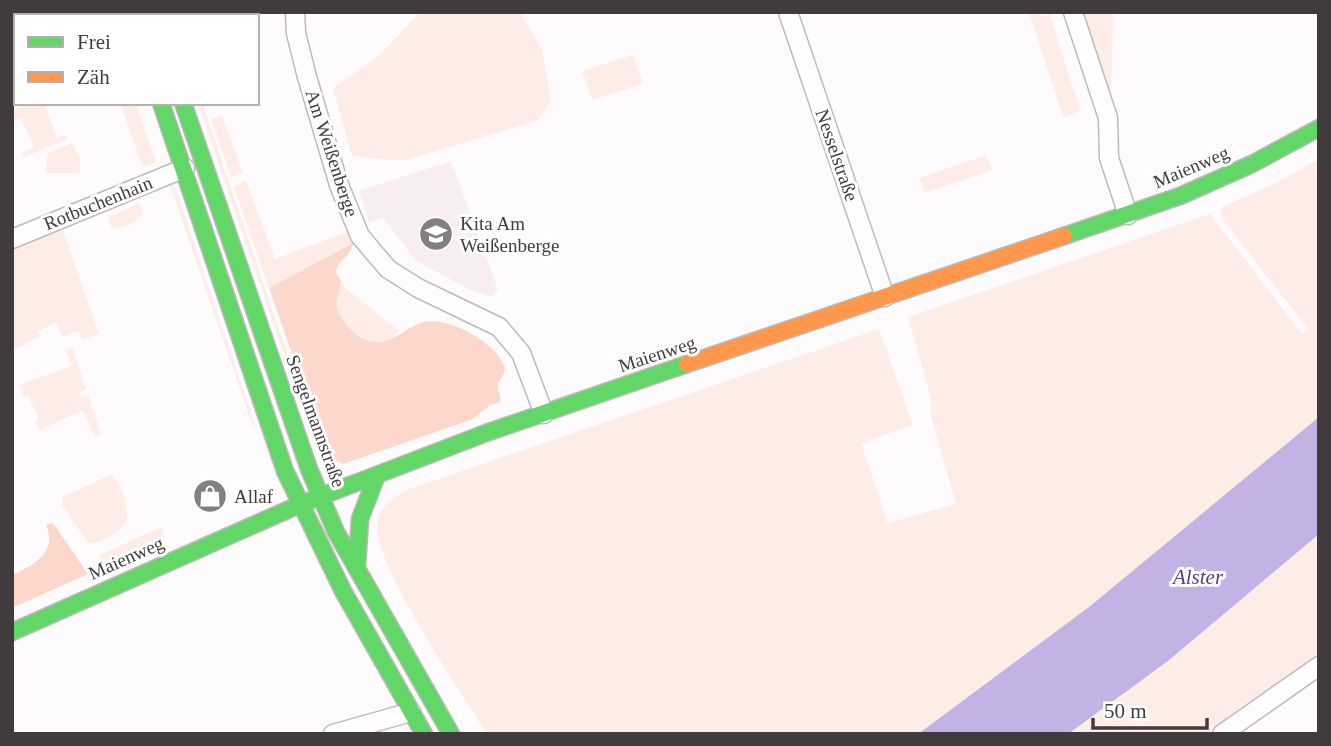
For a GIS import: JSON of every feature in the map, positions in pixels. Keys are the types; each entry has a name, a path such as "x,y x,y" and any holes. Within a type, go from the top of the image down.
{"main road":[{"path":"162,105 285,471 343,591 424,734"},
{"name":"Sengelmannstraße","path":"184,105 299,443 320,496 357,569 451,734"},
{"name":"Maienweg","path":"12,632 320,496 544,414 1128,215 1205,186 1319,128"},
{"path":"357,569 355,541 359,513 377,475"}],"street":[{"name":"Am Weißenberge","path":"295,12 296,33 307,77 339,186 360,236 388,269 418,288 499,327 521,353 544,414"},
{"name":"Nesselstraße","path":"788,12 885,297"},
{"path":"1073,12 1108,118 1109,158 1128,215"},
{"name":"Rotbuchenhain","path":"12,239 185,168"},
{"path":"1222,734 1319,666"},
{"path":"333,734 411,712"}],"shaded area":[{"path":"420,12 520,12 542,50 551,100 537,121 402,161 352,156 333,88 379,56"},
{"path":"1029,12 1045,17 1049,12 1080,111 1063,117"},
{"path":"1083,12 1113,12 1111,99"},
{"path":"633,55 643,84 592,100 582,71"},
{"path":"23,105 51,105 46,107 57,138 66,135 68,139 24,157 22,153 34,147 21,118 12,121 12,110"},
{"path":"121,105 137,105 156,162 143,167"},
{"path":"199,105 203,105 317,441 314,442"},
{"path":"222,115 243,173 231,177 211,119"},
{"path":"72,143 81,159 79,173 45,173 48,153"},
{"path":"986,155 992,170 925,193 920,178"},
{"path":"1319,159 1319,417 1089,607 918,734 487,734 421,628 388,566 379,541 378,516 389,502 409,489 879,329 913,425 861,443 888,523 956,504 931,416 931,398 908,317 1210,214 1302,334 1308,329 1223,220 1220,208 1276,183"},
{"name":"Kita Am Weißenberge","path":"451,161 498,290 491,297 470,290 415,260 383,217 369,223 359,191"},
{"path":"246,181 275,259 349,231 353,243 269,288 234,187"},
{"path":"174,184 255,426 253,427 170,185"},
{"path":"139,203 143,213 137,220 129,225 112,228 107,218"},
{"path":"60,222 99,334 82,340 80,333 76,331 63,337 56,323 38,331 40,336 12,351 12,244"},
{"path":"353,243 336,272 341,281 337,304 344,321 356,334 378,342 391,339 424,322 446,323 470,333 492,348 505,369 498,386 500,402 490,405 473,419 343,464 328,457 269,288"},
{"path":"341,281 346,289 400,331 388,340 378,342 362,338 354,332 338,311"},
{"path":"72,347 86,389 80,392 81,398 88,395 101,434 95,437 83,410 39,430 35,422 39,420 28,395 24,397 19,385 72,366 65,350"},
{"path":"110,475 118,483 123,495 127,520 110,536 99,542 88,543 62,505 63,497"},
{"path":"53,523 88,574 12,608 12,575 41,557 49,543 46,525"},
{"path":"161,527 165,540 99,569 100,555"},
{"path":"1319,534 1319,655 1206,734 1068,734 1168,661"}],"water":[{"name":"Alster","path":"1319,417 1319,534 1168,661 1068,734 918,734 1089,607"}],"traffic: fast":[{"path":"162,105 285,471 343,591 424,734"},
{"path":"184,105 309,469 336,532 451,734"},
{"path":"1064,236 1180,196 1252,164 1319,128"},
{"path":"12,632 301,504 486,433 687,364"},
{"path":"357,566 360,519 377,475"}],"traffic: slow":[{"path":"687,364 1064,236"}],"place":[{"name":"Kita Am Weißenberge","path":"436,234"},
{"name":"Allaf","path":"210,496"}]}
